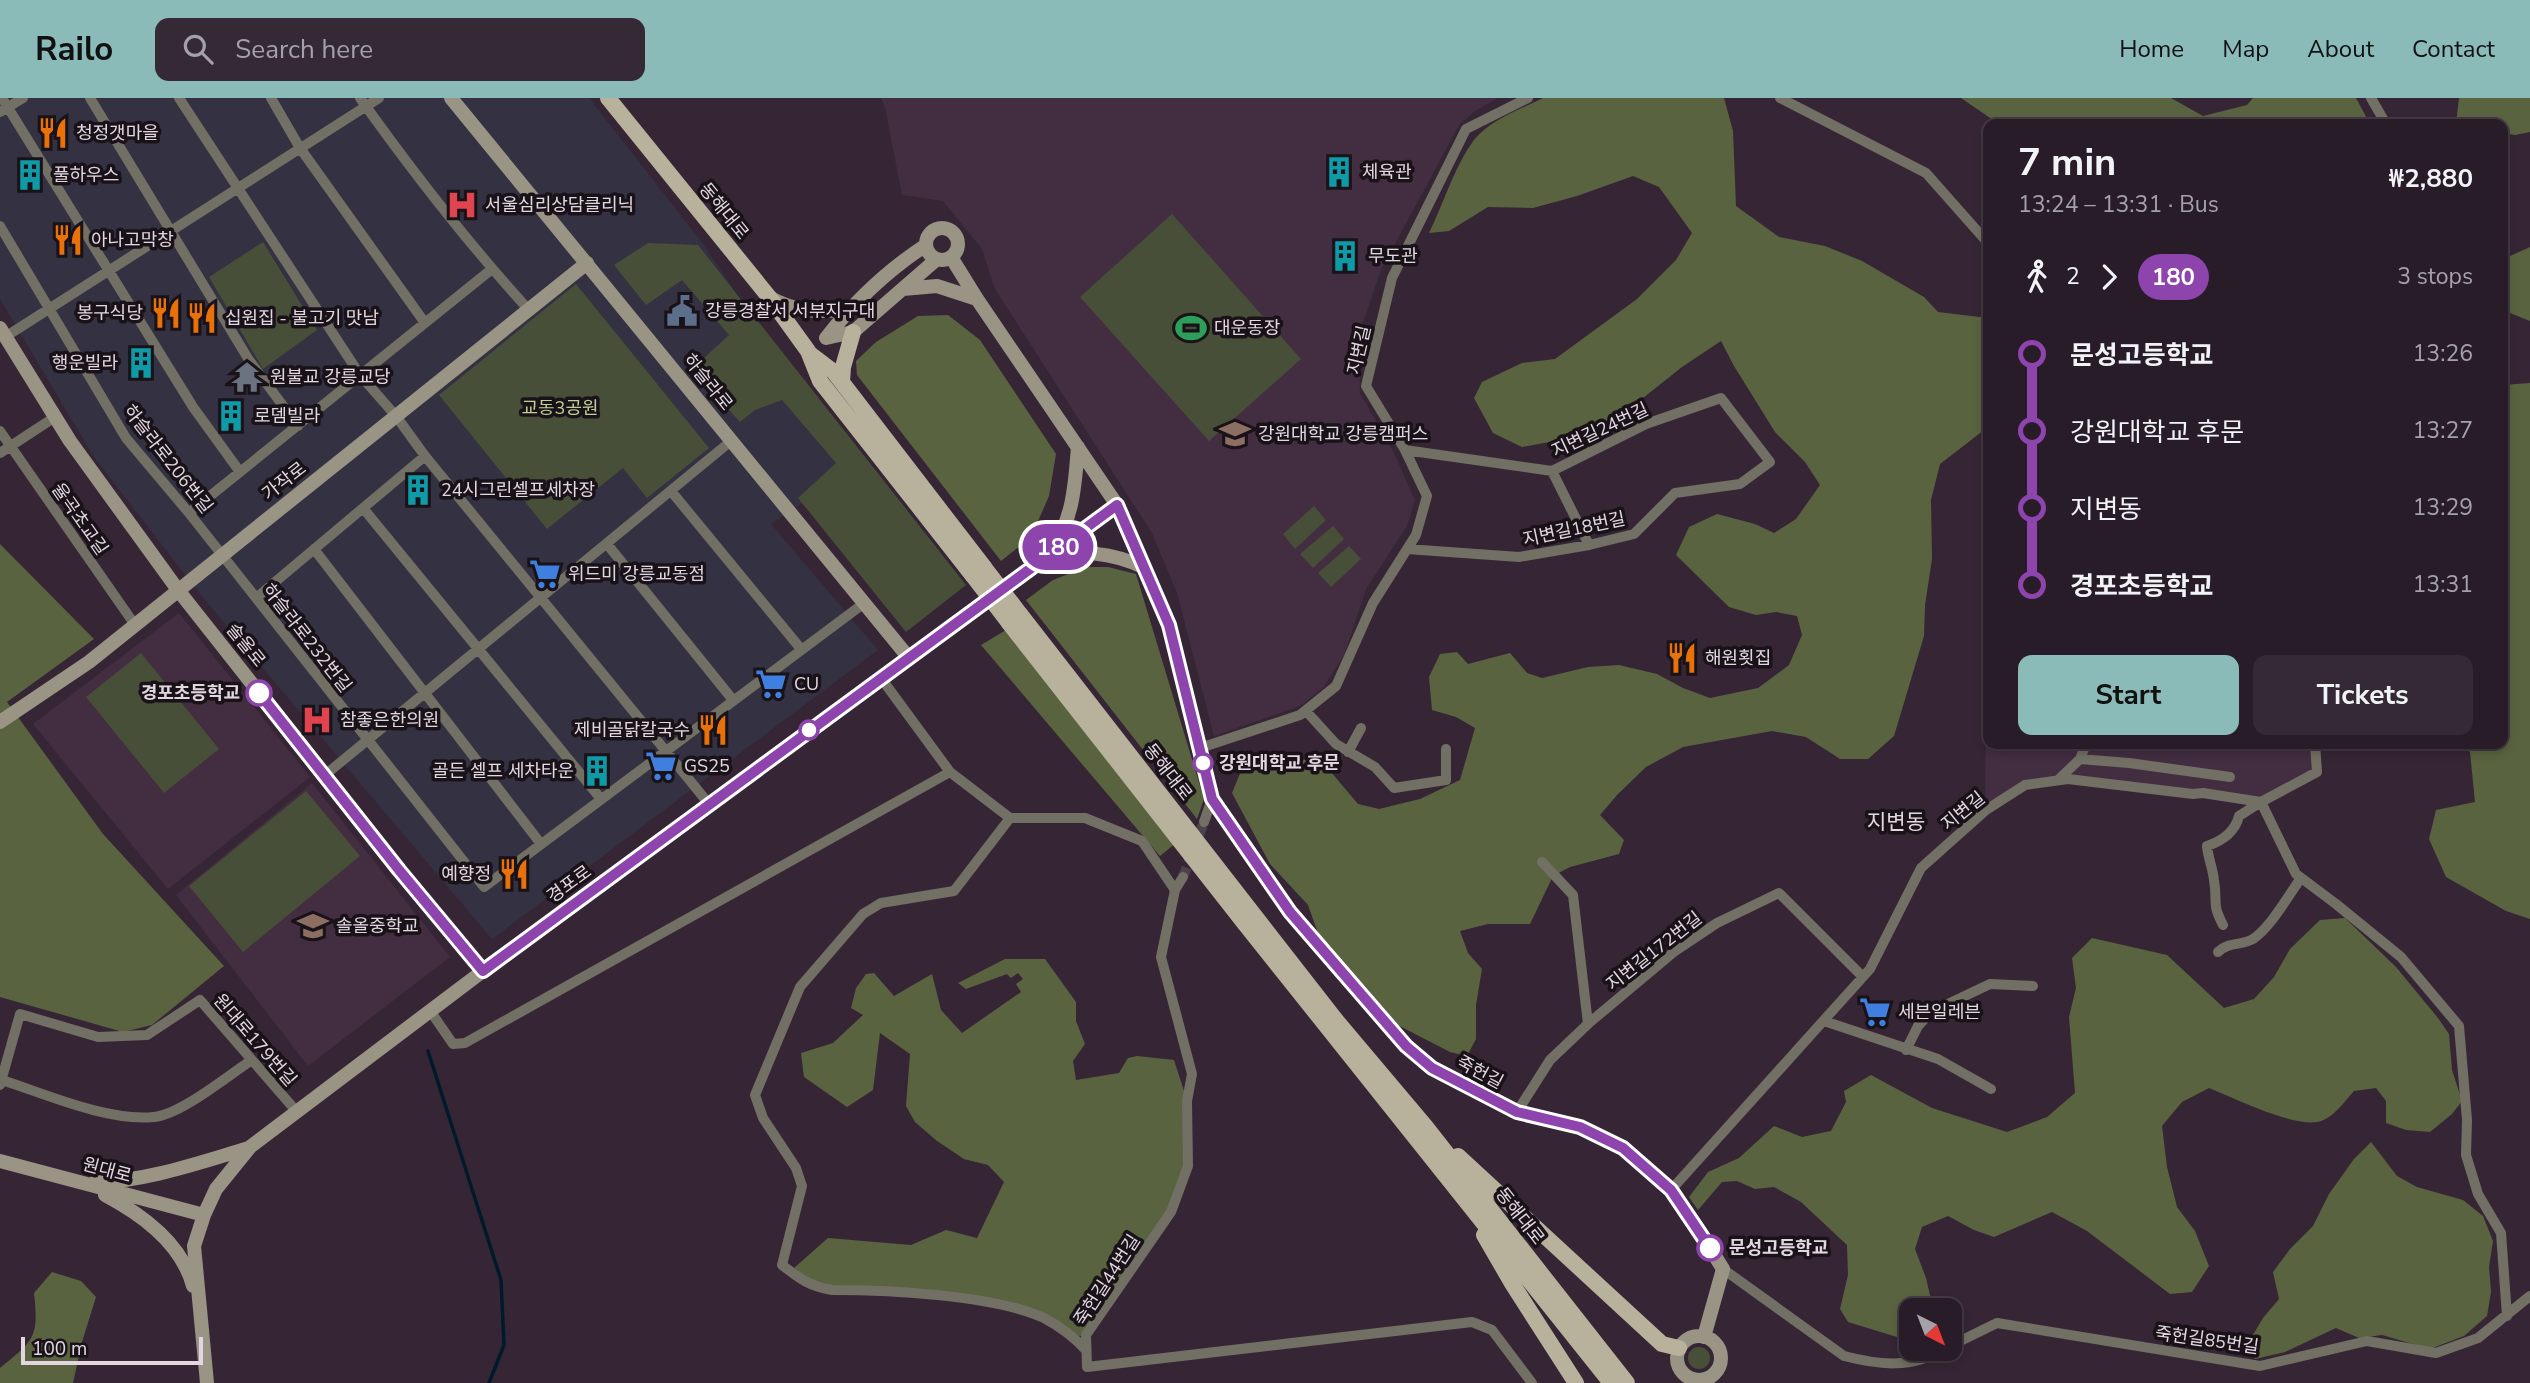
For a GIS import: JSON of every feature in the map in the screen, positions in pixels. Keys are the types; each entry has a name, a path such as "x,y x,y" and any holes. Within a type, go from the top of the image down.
{"main road":[{"name":"동해대로","path":"608,98 769,297 807,351 820,382 979,572 1335,1019 1426,1127 1627,1383"},
{"path":"842,382 843,367 853,332"},
{"name":"동해대로","path":"807,351 834,372 842,382 979,572"},
{"name":"동해대로","path":"1015,618 1245,924 1611,1383"},
{"path":"1426,1127 1661,1344 1679,1348"},
{"path":"1454,1184 1513,1285 1576,1383"}],"street":[{"path":"23,98 3,106 193,407 240,472"},
{"path":"90,98 249,360 298,425"},
{"path":"178,98 360,375 709,804"},
{"path":"271,98 300,148 425,323"},
{"path":"3,333 49,309 300,148 363,102 379,98"},
{"name":"하슬라로","path":"451,98 909,658"},
{"name":"지변길","path":"1200,748 1300,715 1336,686 1373,603 1416,535 1427,496 1405,450 1366,386 1392,278 1466,129 1528,98"},
{"path":"1780,98 1926,173 1983,237"},
{"path":"2371,98 2383,119"},
{"path":"363,102 492,269 528,309"},
{"name":"하슬라로206번길","path":"0,226 126,438 221,555"},
{"path":"826,338 853,332 903,289 944,258 957,249 958,239 948,229 934,230 928,236 926,245 929,253 944,258 977,299 1117,505 1169,625 1212,799 1203,822"},
{"path":"807,351 826,338 848,309 909,256 926,245"},
{"name":"가작로","path":"0,722 89,662 587,263"},
{"path":"189,513 492,269"},
{"path":"903,289 937,286 977,299"},
{"path":"769,297 799,310 824,312 848,309"},
{"name":"솔올로","path":"3,333 55,417 178,590 399,870 483,971"},
{"name":"지변길24번길","path":"1405,450 1552,471 1646,424 1721,398"},
{"name":"지변길18번길","path":"1407,549 1519,557 1589,545 1634,534 1675,493 1740,484 1770,462 1721,398"},
{"path":"0,453 55,417"},
{"name":"율곡초교길","path":"0,431 135,625"},
{"path":"325,775 731,441"},
{"path":"1046,555 1061,536 1073,500 1078,447"},
{"path":"256,598 425,456"},
{"path":"1552,471 1589,545"},
{"path":"671,491 801,649"},
{"name":"경포로","path":"207,1383 194,1246 216,1189 250,1147 483,971 1117,505"},
{"path":"363,508 601,799"},
{"path":"607,544 733,700"},
{"path":"314,549 541,844 863,604"},
{"path":"1046,555 1096,552 1143,566"},
{"name":"하슬라로232번길","path":"221,555 484,887 541,844"},
{"path":"881,678 950,772 1010,818 1085,818 1142,841 1175,890"},
{"path":"1306,710 1336,744 1375,767 1394,788 1446,780 1446,749"},
{"path":"1348,752 1361,728"},
{"path":"2057,780 2080,760 2084,749"},
{"path":"2223,925 2214,908 2214,879 2207,846 2228,835 2236,826 2238,816 2317,772 2315,749"},
{"path":"2080,760 2230,777"},
{"path":"430,1013 453,1044 465,1043 950,772"},
{"name":"지변길","path":"1671,1190 1870,969 1921,868 1986,810 2025,786 2068,779 2261,802"},
{"name":"죽헌길","path":"1212,799 1290,912 1406,1046 1432,1068 1517,1112 1580,1127 1623,1148 1671,1190 1723,1269"},
{"path":"2261,802 2296,874 2401,957 2459,1026 2467,1121 2466,1155 2478,1194 2501,1233 2507,1315"},
{"path":"1010,818 954,891 881,903 863,914 800,987 755,1094 763,1118 796,1168 802,1186 782,1265 798,1278 812,1287 832,1290 958,1298 1023,1311 1044,1318 1077,1340 1086,1350"},
{"path":"1542,862 1573,895 1588,1024"},
{"name":"죽헌길44번길","path":"1183,877 1175,890 1161,957 1192,1074 1187,1101 1188,1166 1171,1212 1086,1335 1087,1367 1472,1322 1492,1330 1532,1383"},
{"path":"2218,952 2226,945 2250,941 2262,931 2301,878"},
{"name":"지변길172번길","path":"1517,1112 1550,1060 1588,1024 1686,944 1717,923 1779,894 1863,976"},
{"path":"1906,1050 1918,1027 1931,1012 1990,984 2033,986"},
{"name":"원대로179번길","path":"1,1082 20,1014 98,1037 147,1035 200,1000 297,1112"},
{"path":"1824,1021 1938,1059 1991,1089"},
{"path":"1,1082 107,1114 155,1117 181,1107 251,1060"},
{"path":"79,1181 108,1182 250,1147"},
{"name":"원대로","path":"0,1161 204,1215"},
{"path":"79,1181 129,1208 166,1239 190,1274 202,1322"},
{"path":"1704,1337 1723,1269 1844,1356 1864,1361 1912,1362"},
{"name":"죽헌길85번길","path":"1962,1340 1997,1323 2260,1366 2367,1341 2436,1353 2479,1338 2530,1296"},
{"path":"1704,1337 1716,1344 1721,1357 1717,1370 1706,1381 1683,1379 1677,1363 1679,1348 1690,1338 1704,1337"}],"shaded area":[{"path":"0,98 589,98 704,245 853,469 771,524 878,650 492,939 200,594 94,457 0,299"},
{"name":"강원대학교 강릉캠퍼스","path":"881,98 1498,98 1475,111 1459,125 1381,270 1359,334 1360,393 1394,453 1415,500 1407,526 1366,589 1344,655 1323,688 1300,706 1214,736 1177,593 1152,533 995,289 982,249 943,201 902,195"},
{"name":"경포초등학교","path":"179,613 310,777 168,889 33,724"},
{"path":"1986,749 2315,749 2317,772 2261,802 2068,779 2025,786 1985,811"},
{"name":"솔올중학교","path":"312,783 450,957 308,1066 176,895"}],"green space":[{"path":"1543,98 1724,98 1733,131 1736,206 1779,237 1825,246 1862,261 1924,297 1938,312 1983,317 1983,431 1940,464 1931,500 1932,559 1925,605 1924,636 1894,736 1868,759 1840,759 1806,737 1772,731 1683,747 1646,767 1600,815 1624,840 1619,854 1570,867 1553,876 1530,924 1488,924 1460,931 1468,953 1482,969 1476,1005 1476,1039 1467,1056 1450,1052 1392,1022 1319,936 1308,905 1270,864 1232,793 1241,771 1301,759 1325,765 1358,804 1379,809 1420,799 1460,780 1475,728 1456,717 1432,710 1429,677 1440,654 1457,652 1468,664 1510,653 1527,673 1542,678 1588,667 1619,665 1657,674 1710,698 1758,688 1789,665 1802,635 1797,616 1776,612 1756,615 1729,607 1676,555 1689,527 1717,514 1755,524 1774,533 1796,519 1820,485 1805,462 1775,432 1721,341 1682,367 1620,420 1576,437 1522,447 1493,433 1474,398 1482,382 1522,363 1555,359 1637,299 1676,260 1692,233 1659,187 1633,176 1533,208 1488,207 1449,231 1429,233 1455,173 1474,140 1497,121"},
{"path":"1961,98 2171,98 2203,116 2247,105 2253,98 2356,98 2367,119 1992,119"},
{"path":"2459,98 2530,98 2530,132 2508,134 2508,119 2457,119"},
{"name":"대운동장","path":"1172,214 1301,359 1209,441 1080,297"},
{"path":"263,242 317,330 263,369 209,277"},
{"path":"648,243 698,245 966,585 906,632 798,498 836,463 782,400 755,410 740,422 692,369 729,335 682,280 646,305 614,265"},
{"path":"2530,247 2530,321 2508,312 2508,257"},
{"name":"교동3공원","path":"576,284 709,448 647,498 623,468 547,529 439,395"},
{"path":"948,315 980,340 1056,454 1049,496 1031,537 1001,561 857,375 856,361 876,342 918,316"},
{"path":"2530,383 2530,919 2506,911 2446,877 2429,839 2436,810 2475,802 2468,749 2508,749 2508,385"},
{"path":"1314,506 1326,520 1295,549 1283,534"},
{"path":"1333,526 1344,539 1313,568 1300,554"},
{"path":"0,544 94,639 7,702 103,834 224,966 152,1025 123,1032 0,997"},
{"path":"1349,546 1361,559 1331,587 1318,573"},
{"path":"1086,567 1108,567 1136,574 1204,799 1197,819 1026,600 1053,580"},
{"path":"1006,630 1177,842 1160,856 981,645"},
{"path":"141,653 219,749 164,793 86,697"},
{"path":"306,791 360,856 243,952 189,886"},
{"path":"2345,918 2396,967 2438,1018 2449,1034 2452,1070 2462,1101 2452,1114 2430,1132 2406,1130 2386,1123 2386,1101 2376,1088 2354,1091 2333,1114 2317,1122 2279,1116 2209,1088 2182,1102 2162,1126 2167,1167 2177,1207 2195,1231 2209,1266 2192,1292 2170,1294 2087,1231 2052,1212 1994,1237 1948,1216 1922,1227 1915,1249 1931,1298 1899,1298 1899,1338 1848,1322 1840,1309 1848,1275 1847,1245 1801,1202 1774,1187 1755,1189 1737,1181 1722,1182 1698,1210 1689,1197 1708,1172 1739,1158 1774,1126 1802,1137 1831,1131 1846,1102 1844,1091 1871,1075 1932,1108 2007,1132 2047,1117 2075,1093 2069,1017 2076,988 2072,958 2092,938 2167,955 2224,1008 2254,999 2274,977 2290,949 2320,920"},
{"path":"1005,959 1045,959 1076,1002 1076,1021 1085,1044 1073,1061 1076,1080 1119,1073 1128,1058 1137,1056 1174,1060 1184,1091 1186,1166 1168,1212 1081,1336 998,1302 814,1285 794,1268 828,1238 911,1245 946,1230 977,1238 1004,1182 988,1165 964,1159 915,1122 906,1106 910,1054 880,1033 873,1090 847,1107 804,1077 801,1053 833,1043 863,1015 851,1008 856,988 866,974 874,973 894,996 932,974 941,1010 962,1033 1021,992 1016,984 1023,979 1018,973 1011,978 1007,974 966,989 958,983"},
{"path":"2371,1142 2397,1176 2417,1187 2463,1200 2483,1216 2493,1241 2487,1316 2464,1336 2430,1349 2382,1335 2359,1338 2336,1328 2285,1352 2255,1359 2247,1345 2263,1318 2279,1299 2273,1272 2290,1249 2313,1226 2329,1194 2354,1159"},
{"path":"52,1272 81,1281 96,1297 73,1383 0,1383 0,1368 32,1337 36,1320 34,1293"},
{"path":"1699,1347 1707,1350 1710,1358 1707,1366 1699,1369 1691,1366 1688,1358 1691,1350"}],"waterway":[{"path":"428,1051 501,1280 504,1345 489,1383"}],"tunnel":[{"path":"1183,877 1204,822"}],"bus line":[{"name":"180","path":"259,693 483,971 1117,505 1169,625 1212,799 1290,912 1406,1046 1432,1068 1517,1112 1580,1127 1623,1148 1671,1190 1710,1248"}],"place":[{"name":"청정갯마을","path":"53,133"},
{"name":"체육관","path":"1339,172"},
{"name":"풀하우스","path":"30,175"},
{"name":"서울심리상담클리닉","path":"462,205"},
{"name":"아나고막창","path":"68,240"},
{"name":"무도관","path":"1345,256"},
{"name":"강릉경찰서 서부지구대","path":"682,311"},
{"name":"봉구식당","path":"166,313"},
{"name":"십원집 - 불고기 맛남","path":"202,318"},
{"name":"대운동장","path":"1191,328"},
{"name":"행운빌라","path":"141,363"},
{"name":"원불교 강릉교당","path":"247,377"},
{"name":"로뎀빌라","path":"231,416"},
{"name":"강원대학교 강릉캠퍼스","path":"1235,434"},
{"name":"24시그린셀프세차장","path":"418,490"},
{"name":"위드미 강릉교동점","path":"545,574"},
{"name":"해원횟집","path":"1682,658"},
{"name":"CU","path":"771,684"},
{"name":"경포초등학교","path":"259,693"},
{"name":"참좋은한의원","path":"317,720"},
{"name":"제비골닭칼국수","path":"713,730"},
{"name":"강원대학교 후문","path":"1203,763"},
{"name":"GS25","path":"661,766"},
{"name":"골든 셀프 세차타운","path":"597,771"},
{"name":"예향정","path":"514,874"},
{"name":"솔올중학교","path":"313,926"},
{"name":"세븐일레븐","path":"1875,1012"},
{"name":"문성고등학교","path":"1710,1248"}],"district":[{"name":"지변동","path":"1896,822"}]}
